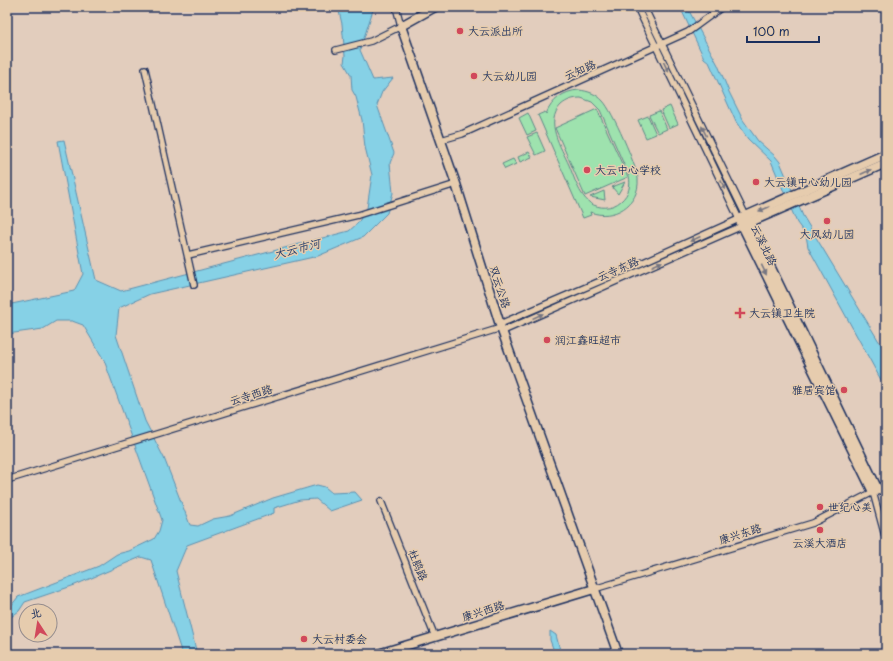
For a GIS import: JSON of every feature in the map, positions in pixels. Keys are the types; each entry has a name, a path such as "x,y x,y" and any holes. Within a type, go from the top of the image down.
{"street":[{"path":"396,7 401,26"},
{"path":"336,50 371,40 401,26 434,7"},
{"name":"云溪北路","path":"637,7 659,45"},
{"name":"云溪北路","path":"644,7 659,45 876,491"},
{"name":"云知路","path":"441,140 462,134 688,32 722,7"},
{"name":"双云公路","path":"401,26 456,184 501,328 618,654"},
{"path":"144,69 194,285"},
{"name":"云寺东路","path":"803,196 886,154"},
{"name":"云寺东路","path":"501,328 744,221 886,163"},
{"path":"188,256 358,215 456,184"},
{"name":"云寺西路","path":"7,480 501,328"},
{"name":"康兴东路","path":"594,588 813,522 886,486"},
{"path":"876,491 886,540"},
{"name":"杜鹃路","path":"381,501 436,637"},
{"name":"康兴西路","path":"378,654 594,588"}],"green space":[{"path":"579,90 589,92 598,96 607,106 618,126 637,173 638,179 635,196 623,209 616,212 599,214 590,212 591,215 583,218 538,115 545,112 546,114 551,104 559,97","holes":["578,98 592,102 600,110 629,176 630,183 628,192 621,201 610,207 597,206 586,200 577,186 558,143 554,127 556,112 563,103"]},
{"path":"670,106 678,124 669,128 661,110"},
{"path":"597,109 628,177 585,196 555,128"},
{"path":"659,111 667,129 658,133 649,115"},
{"path":"528,113 536,131 527,135 519,118"},
{"path":"648,116 656,134 646,138 638,120"},
{"path":"537,133 545,151 536,155 527,137"},
{"path":"529,152 532,157 520,162 518,157"},
{"path":"513,159 516,164 505,169 502,164"},
{"path":"625,182 618,194 612,187"},
{"path":"604,191 605,200 590,197"}],"water":[{"name":"大云市河","path":"338,7 374,7 360,50 373,80 393,78 382,92 377,105 394,153 390,163 393,193 387,213 363,237 318,256 150,294 119,308 116,335 145,421 164,458 190,525 198,526 213,519 230,516 273,498 317,485 325,487 332,493 355,492 362,500 330,511 316,499 300,500 274,508 274,513 187,545 176,571 197,654 182,654 151,560 141,557 75,585 24,603 18,603 18,612 7,620 7,611 18,597 99,566 117,554 129,551 154,539 159,531 162,520 104,360 83,325 72,321 56,321 43,329 7,334 7,305 74,291 83,274 58,141 64,140 96,280 121,291 349,231 358,223 367,208 372,175 365,147 362,120 356,97 352,90 351,75 344,63 345,56 342,24"},
{"path":"680,7 687,7 718,65 743,120 758,141 780,162 803,216 886,353 886,389 808,247 806,235 797,223 771,161 748,139 736,122 709,62 704,58"},
{"path":"550,631 556,635 561,654 555,654 550,640"}],"place":[{"name":"大云派出所","path":"460,31"},
{"name":"大云幼儿园","path":"474,76"},
{"name":"大云中心学校","path":"587,170"},
{"name":"大云镇中心幼儿园","path":"756,182"},
{"name":"大风幼儿园","path":"827,221"},
{"name":"大云镇卫生院","path":"740,313"},
{"name":"润江鑫旺超市","path":"547,340"},
{"name":"雅居宾馆","path":"844,390"},
{"name":"世纪心美","path":"820,507"},
{"name":"云溪大酒店","path":"820,530"},
{"name":"大云村委会","path":"304,639"}]}
